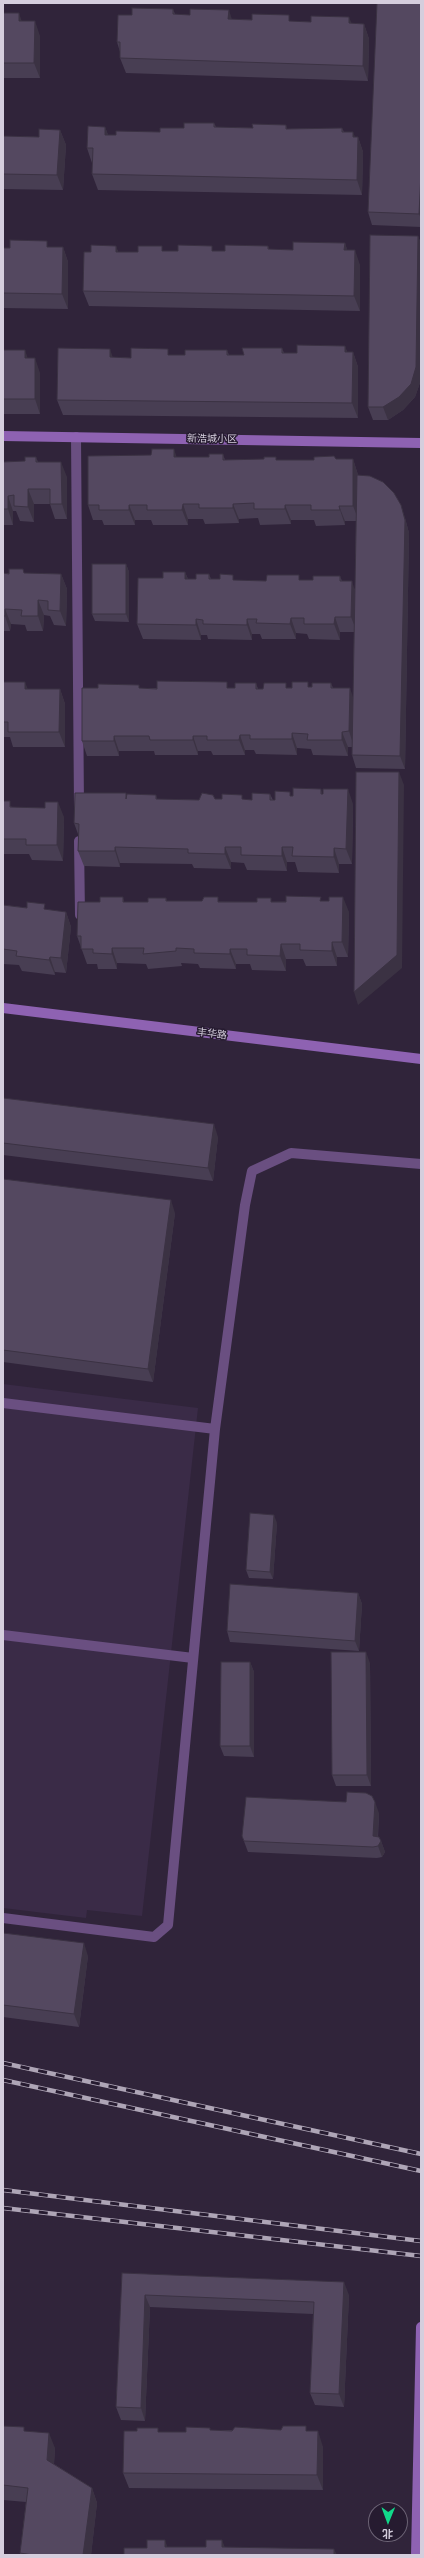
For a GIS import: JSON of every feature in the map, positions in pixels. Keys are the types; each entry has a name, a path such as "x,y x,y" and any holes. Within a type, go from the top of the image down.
{"street":[{"name":"新浩城小区","path":"3,436 421,442"},
{"path":"76,437 80,916"},
{"name":"丰华路","path":"3,1008 421,1059"},
{"path":"3,1918 154,1937 168,1925 215,1429 245,1204 252,1171 291,1153 421,1164"},
{"path":"3,1403 215,1429"},
{"path":"3,1635 193,1658"},
{"path":"416,2555 421,2327"}],"shaded area":[{"path":"3,1384 198,1408 142,1916 87,1910 86,1918 3,1908"}],"building":[{"path":"377,3 421,3 421,173 419,214 368,212"},
{"path":"132,8 173,9 173,14 190,15 190,9 229,10 228,19 252,20 252,14 289,15 289,21 311,22 311,16 349,17 349,23 364,24 363,66 120,58 120,42 117,42 118,15 132,15"},
{"path":"3,13 19,13 19,21 35,21 34,63 3,63"},
{"path":"184,123 214,123 214,127 253,128 252,124 286,125 286,129 342,128 342,132 353,132 353,137 358,137 357,180 92,174 93,148 87,148 88,126 105,127 105,135 116,135 116,131 160,132 160,128 184,128"},
{"path":"39,129 60,130 57,175 3,174 3,136 39,137"},
{"path":"370,235 418,236 416,367 411,384 399,397 383,407 368,407"},
{"path":"10,240 47,241 47,247 63,247 62,294 3,293 3,248 10,248"},
{"path":"293,242 345,243 344,250 355,250 354,296 83,291 84,252 91,252 91,245 116,246 116,252 138,252 138,246 162,246 162,251 178,251 178,245 212,246 212,251 225,251 225,245 268,246 268,249 293,250"},
{"path":"297,345 345,346 345,352 353,352 352,403 57,400 58,348 110,349 110,357 131,358 131,348 168,349 168,355 185,355 185,350 227,350 227,355 244,355 242,348 282,348 282,353 297,353"},
{"path":"3,350 25,350 25,358 35,358 35,399 3,399"},
{"path":"152,449 174,449 174,457 209,457 209,454 223,454 223,460 264,459 264,457 276,457 276,460 314,460 314,457 334,456 336,459 353,459 353,506 339,506 340,510 311,510 311,505 285,505 285,509 254,509 254,503 233,504 233,508 199,508 199,504 183,504 182,510 147,510 147,505 129,505 129,510 99,510 99,505 88,505 88,456 151,455"},
{"path":"25,457 36,457 36,462 61,462 62,504 50,504 50,489 28,489 28,507 14,506 14,495 8,496 8,509 3,509 3,462 25,461"},
{"path":"357,475 370,476 383,482 394,493 401,505 405,520 400,756 352,755"},
{"path":"92,564 126,564 126,614 92,614"},
{"path":"9,569 23,569 24,573 61,574 60,611 48,610 48,601 38,600 38,616 21,616 22,610 5,609 5,616 3,616 3,573 9,574"},
{"path":"163,572 185,572 185,579 196,579 196,574 209,574 209,579 220,579 220,574 233,575 233,580 266,581 267,575 299,575 299,580 313,580 313,576 340,576 340,581 352,581 351,617 335,617 334,624 304,624 304,618 291,618 290,624 256,623 257,619 247,619 247,625 203,624 203,620 196,619 196,625 137,624 138,578 163,578"},
{"path":"157,681 227,682 227,688 235,688 235,683 256,683 256,689 263,689 264,683 286,683 286,688 292,688 292,682 308,682 308,687 312,687 312,683 331,683 331,688 350,688 349,731 342,732 342,740 307,740 308,734 292,733 292,739 250,739 250,735 240,735 239,740 207,740 207,736 193,736 193,740 150,740 149,736 114,736 114,741 82,741 82,688 98,688 98,684 139,685 139,688 157,689"},
{"path":"3,682 25,682 25,689 60,689 59,732 8,732 8,722 3,722"},
{"path":"356,772 399,772 397,955 354,992"},
{"path":"293,788 321,789 321,794 323,794 323,789 348,789 346,849 334,848 334,857 292,856 293,847 282,847 282,856 241,855 241,847 225,847 225,854 188,853 188,849 115,847 115,851 78,851 79,824 74,823 75,793 126,793 126,799 127,794 156,795 156,799 199,800 202,793 213,795 215,799 222,799 222,794 242,795 242,799 252,800 252,793 270,794 270,800 275,800 275,791 290,792 290,796 293,796"},
{"path":"3,801 10,801 10,807 45,808 45,802 58,802 57,845 26,845 26,839 3,839"},
{"path":"286,896 321,897 320,901 329,901 329,897 343,897 342,942 332,942 332,951 300,950 300,944 281,944 280,956 247,955 247,949 230,949 230,954 194,953 194,949 176,948 176,951 143,954 144,948 112,948 112,954 93,953 93,949 81,949 81,936 77,936 78,902 100,902 100,897 123,897 123,902 148,902 148,898 166,898 166,901 202,901 204,897 218,897 218,902 257,902 257,898 271,898 271,902 286,902"},
{"path":"27,902 45,904 44,909 66,912 61,958 50,957 49,960 16,956 17,951 3,949 3,905 27,908"},
{"path":"3,1098 214,1124 208,1168 3,1143"},
{"path":"3,1179 171,1200 148,1369 3,1350"},
{"path":"250,1513 274,1515 270,1572 246,1570"},
{"path":"230,1584 358,1593 355,1641 227,1631"},
{"path":"331,1652 366,1652 367,1775 332,1775"},
{"path":"221,1662 250,1662 250,1746 220,1746"},
{"path":"347,1792 366,1793 372,1796 375,1802 373,1836 379,1837 381,1841 378,1846 244,1841 242,1836 246,1797 346,1802"},
{"path":"3,1933 84,1943 74,2014 3,2005"},
{"path":"122,2273 344,2282 339,2394 310,2393 314,2302 145,2295 141,2408 116,2407"},
{"path":"3,2426 24,2427 24,2431 49,2433 47,2460 92,2488 83,2555 33,2555 20,2553 28,2488 3,2485"},
{"path":"283,2426 306,2426 306,2431 318,2431 317,2475 123,2473 124,2431 137,2431 137,2428 158,2428 158,2432 186,2432 186,2427 232,2431 235,2427 281,2430"},
{"path":"147,2540 165,2540 165,2547 206,2547 206,2540 222,2540 222,2547 334,2549 334,2555 124,2555 124,2548 147,2548"}],"railway":[{"path":"3,2063 421,2154"},
{"path":"3,2080 421,2171"},
{"path":"3,2190 421,2241"},
{"path":"3,2208 421,2256"}]}
